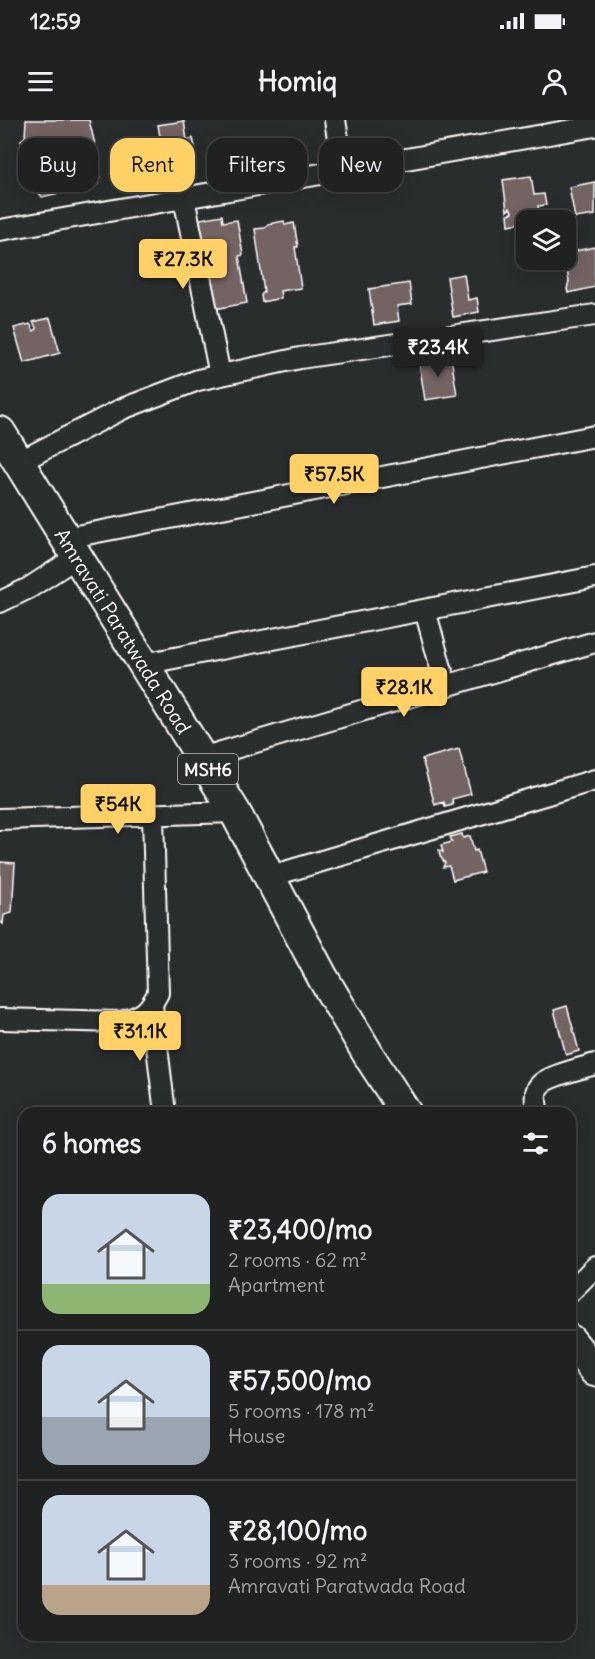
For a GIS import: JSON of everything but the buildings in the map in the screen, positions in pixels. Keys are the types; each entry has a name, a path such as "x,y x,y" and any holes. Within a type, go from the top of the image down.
{"main road":[{"name":"Amravati Paratwada Road","path":"0,432 235,812 329,988 370,1059 402,1107"},
{"path":"576,1347 595,1371"}],"street":[{"path":"335,120 338,138"},
{"path":"403,160 595,126"},
{"path":"0,230 319,174"},
{"path":"184,198 220,375"},
{"path":"19,462 122,409 198,380 300,358 595,315"},
{"path":"0,602 29,588 71,547 595,436"},
{"path":"143,664 595,577"},
{"path":"425,610 446,686"},
{"path":"201,758 595,642"},
{"path":"268,877 595,780"},
{"path":"0,819 235,812"},
{"path":"0,1019 121,1022 140,1017 152,1005 158,993 153,816"},
{"path":"152,1005 164,1107"},
{"path":"537,1107 536,1092 540,1085 548,1079 595,1064"},
{"path":"576,1286 595,1267"}]}
